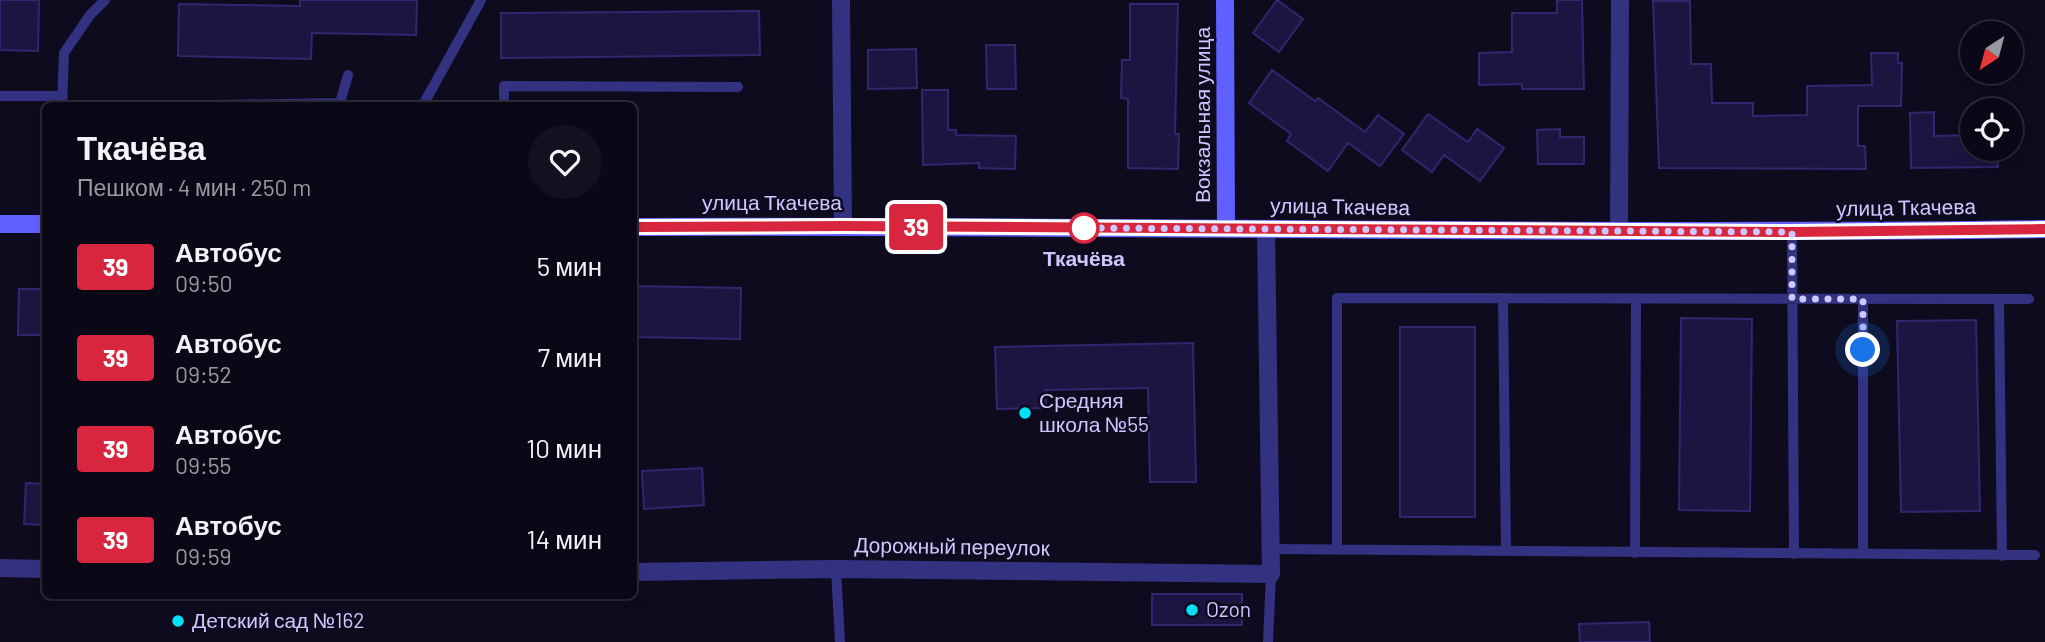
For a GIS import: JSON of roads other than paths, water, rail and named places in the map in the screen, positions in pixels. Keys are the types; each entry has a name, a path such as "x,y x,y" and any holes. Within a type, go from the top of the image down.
{"street":[{"path":"841,0 843,226"},
{"name":"Вокзальная улица","path":"1224,0 1226,229"},
{"path":"1619,231 1620,0"},
{"path":"0,225 42,224"},
{"name":"улица Ткачева","path":"637,227 1792,232 2045,229"},
{"path":"1266,229 1271,574"},
{"path":"0,568 42,569"},
{"name":"Дорожный переулок","path":"637,572 835,569 1271,574"}],"lane":[{"path":"0,96 63,100 64,53 90,15 105,0"},
{"path":"425,102 481,0"},
{"path":"340,102 348,75"},
{"path":"503,102 504,86 738,87"},
{"path":"1792,232 1794,554"},
{"path":"1337,550 1337,298 2028,299"},
{"path":"1503,298 1506,551"},
{"path":"1635,553 1636,299"},
{"path":"1863,299 1863,554"},
{"path":"1999,299 2002,556"},
{"path":"1272,549 2035,555"},
{"path":"835,569 840,642"},
{"path":"1268,642 1271,574"}],"place":[{"name":"Ткачёва","path":"1084,228"},
{"name":"Средняя школа №55","path":"1025,413"},
{"name":"Ozon","path":"1192,610"},
{"name":"Детский сад №162","path":"178,621"}]}
